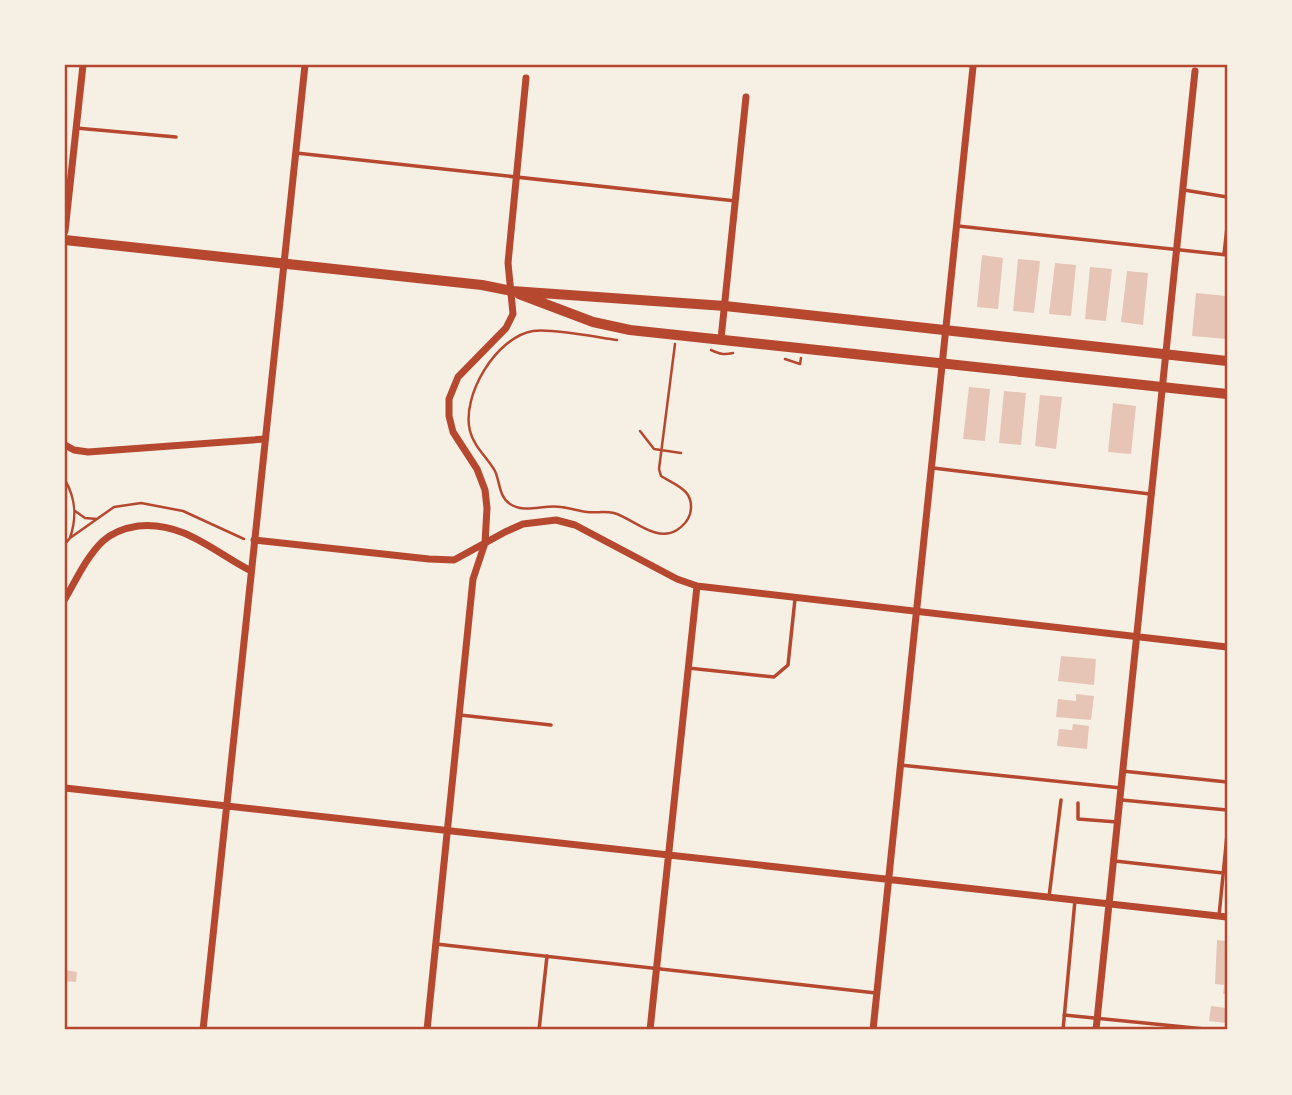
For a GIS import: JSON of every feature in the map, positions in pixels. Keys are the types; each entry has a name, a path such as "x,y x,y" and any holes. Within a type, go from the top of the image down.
{"street":[{"path":"65,231 83,65"},
{"path":"203,1030 229,806 254,540 305,65"},
{"path":"873,1030 973,68"},
{"path":"1096,1030 1195,71"},
{"path":"427,1030 473,579 485,543 487,508 485,490 477,469 453,432 449,399 458,377 509,324 513,314 508,263 526,78"},
{"path":"722,339 746,97"},
{"path":"65,240 512,290 725,306 1227,361"},
{"path":"512,290 555,309 617,328 1227,394"},
{"path":"65,445 74,450 88,452 265,439"},
{"path":"254,540 444,560 459,558 523,524 556,520 575,526 677,579 697,586 1227,647"},
{"path":"65,600 104,540 132,527 155,526 184,532 251,571"},
{"path":"650,1030 697,586"},
{"path":"65,788 1223,916"}],"lane":[{"path":"76,128 176,137"},
{"path":"296,153 736,201"},
{"path":"1182,190 1227,197"},
{"path":"956,226 1226,254 1227,228"},
{"path":"931,468 1150,494"},
{"path":"688,668 774,677 788,665 795,599"},
{"path":"460,715 551,725"},
{"path":"900,765 1121,788"},
{"path":"1122,771 1227,782"},
{"path":"1119,799 1227,810"},
{"path":"1049,897 1061,800"},
{"path":"1078,803 1078,819 1117,822"},
{"path":"1223,916 1223,873 1227,835"},
{"path":"1113,861 1223,873"},
{"path":"1063,1030 1075,900"},
{"path":"436,944 877,993"},
{"path":"539,1030 547,956"},
{"path":"1064,1015 1215,1030"}],"path":[{"path":"624,341 533,331 518,337 499,351 489,363 474,390 469,414 472,439 495,472 505,500 513,506 527,509 559,506 586,512 607,512 625,517 657,534 673,532 684,525 690,515 691,504 679,484 661,476 659,469 675,346"},
{"path":"666,345 684,347"},
{"path":"784,359 800,363 802,348"},
{"path":"703,349 726,356 731,353 744,354"},
{"path":"640,432 650,445 681,453"},
{"path":"65,480 73,496 75,511 70,538"},
{"path":"75,511 85,518 97,519"}],"building":[{"path":"982,255 1003,258 998,309 977,307"},
{"path":"1018,259 1040,261 1034,313 1013,311"},
{"path":"1055,263 1076,265 1071,316 1049,314"},
{"path":"1090,267 1112,269 1106,321 1085,319"},
{"path":"1127,271 1148,273 1143,325 1121,322"},
{"path":"1196,293 1227,296 1227,339 1192,336"},
{"path":"969,387 990,389 985,441 963,439"},
{"path":"1004,391 1026,393 1021,445 999,443"},
{"path":"1040,395 1062,397 1056,449 1035,446"},
{"path":"1113,403 1136,406 1131,454 1108,452"},
{"path":"1061,656 1096,659 1094,685 1058,681"},
{"path":"1076,694 1094,696 1091,720 1056,717 1058,699 1076,701"},
{"path":"1073,724 1089,726 1087,749 1057,746 1059,729 1072,730"},
{"path":"1217,940 1227,941 1227,994 1223,994 1224,985 1215,984"},
{"path":"65,970 77,972 76,982 65,981"},
{"path":"1211,1006 1227,1008 1226,1023 1209,1021"}]}
